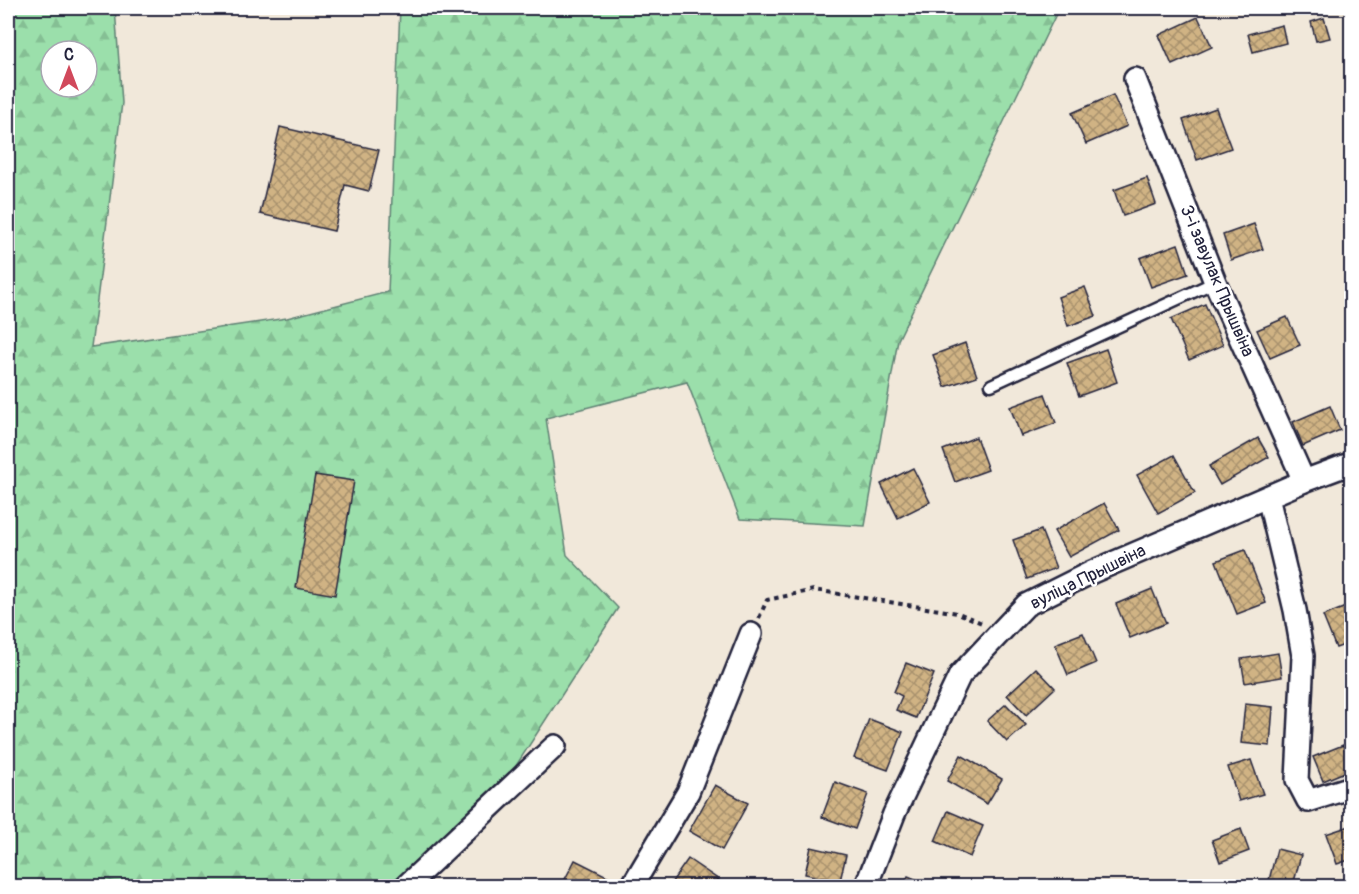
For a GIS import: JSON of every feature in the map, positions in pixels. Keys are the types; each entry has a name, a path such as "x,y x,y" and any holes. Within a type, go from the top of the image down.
{"street":[{"name":"3-і завулак Прышвіна","path":"1135,80 1215,282 1304,481"},
{"name":"вуліца Прышвіна","path":"866,886 894,814 960,675 1026,605 1092,572 1304,481 1352,463"},
{"path":"1268,497 1295,610 1303,656 1297,780 1308,801 1352,787"},
{"path":"632,886 688,792 751,634"},
{"path":"406,886 555,746"}],"lane":[{"path":"991,385 1215,282"}],"path":[{"path":"751,634 767,600 814,591 958,613 1002,631"}],"green space":[{"path":"8,8 115,8 122,103 91,347 287,318 388,292 400,8 1059,8 898,340 865,526 740,519 687,382 546,418 567,555 618,608 488,809 389,886 143,886 111,881 92,886 8,886"}],"building":[{"path":"1198,17 1212,47 1172,65 1159,35"},
{"path":"1324,18 1330,38 1316,41 1311,22"},
{"path":"1282,25 1286,43 1253,52 1248,34"},
{"path":"1113,95 1127,126 1086,144 1072,113"},
{"path":"1216,108 1231,148 1197,160 1183,120"},
{"path":"280,127 379,150 369,191 345,185 334,231 260,214"},
{"path":"1147,178 1156,204 1123,216 1114,190"},
{"path":"1254,224 1263,249 1231,260 1223,235"},
{"path":"1178,244 1188,274 1151,287 1140,258"},
{"path":"1085,287 1096,316 1068,326 1058,297"},
{"path":"1205,304 1223,345 1189,360 1171,319"},
{"path":"1287,317 1300,345 1270,358 1257,330"},
{"path":"965,343 977,376 945,387 933,355"},
{"path":"1106,349 1117,382 1079,396 1067,363"},
{"path":"1045,394 1056,423 1021,436 1010,407"},
{"path":"1330,406 1340,430 1303,446 1293,422"},
{"path":"976,437 988,470 955,482 943,450"},
{"path":"1258,438 1269,457 1220,485 1209,466"},
{"path":"1174,455 1195,493 1158,513 1137,475"},
{"path":"913,468 930,502 898,518 881,484"},
{"path":"315,475 354,481 335,595 296,588"},
{"path":"1104,503 1119,530 1069,557 1054,531"},
{"path":"1041,530 1056,568 1027,579 1013,540"},
{"path":"1245,550 1266,603 1237,614 1216,561"},
{"path":"1152,589 1166,623 1130,638 1116,604"},
{"path":"1348,606 1352,615 1352,642 1336,648 1323,616"},
{"path":"1083,633 1096,663 1068,675 1055,644"},
{"path":"1278,653 1282,677 1245,683 1241,659"},
{"path":"906,663 934,674 916,718 896,710 902,696 894,692"},
{"path":"1036,668 1055,688 1026,715 1007,695"},
{"path":"1006,704 1026,725 1007,742 987,721"},
{"path":"1245,704 1273,707 1270,746 1241,743"},
{"path":"869,719 903,732 888,770 854,758"},
{"path":"1343,745 1352,769 1323,781 1313,757"},
{"path":"961,755 1002,779 987,804 947,781"},
{"path":"1251,760 1263,794 1239,801 1228,767"},
{"path":"835,782 868,794 855,829 822,817"},
{"path":"715,785 748,803 722,850 689,831"},
{"path":"948,811 983,826 970,857 935,841"},
{"path":"1350,826 1352,859 1337,864 1326,834"},
{"path":"1241,829 1249,851 1220,862 1212,840"},
{"path":"811,847 846,855 840,881 805,874"},
{"path":"1277,849 1301,855 1293,886 1268,884"},
{"path":"688,859 719,880 714,886 669,886"},
{"path":"575,860 615,880 612,886 562,885"},
{"path":"908,876 932,886 904,886"}]}
